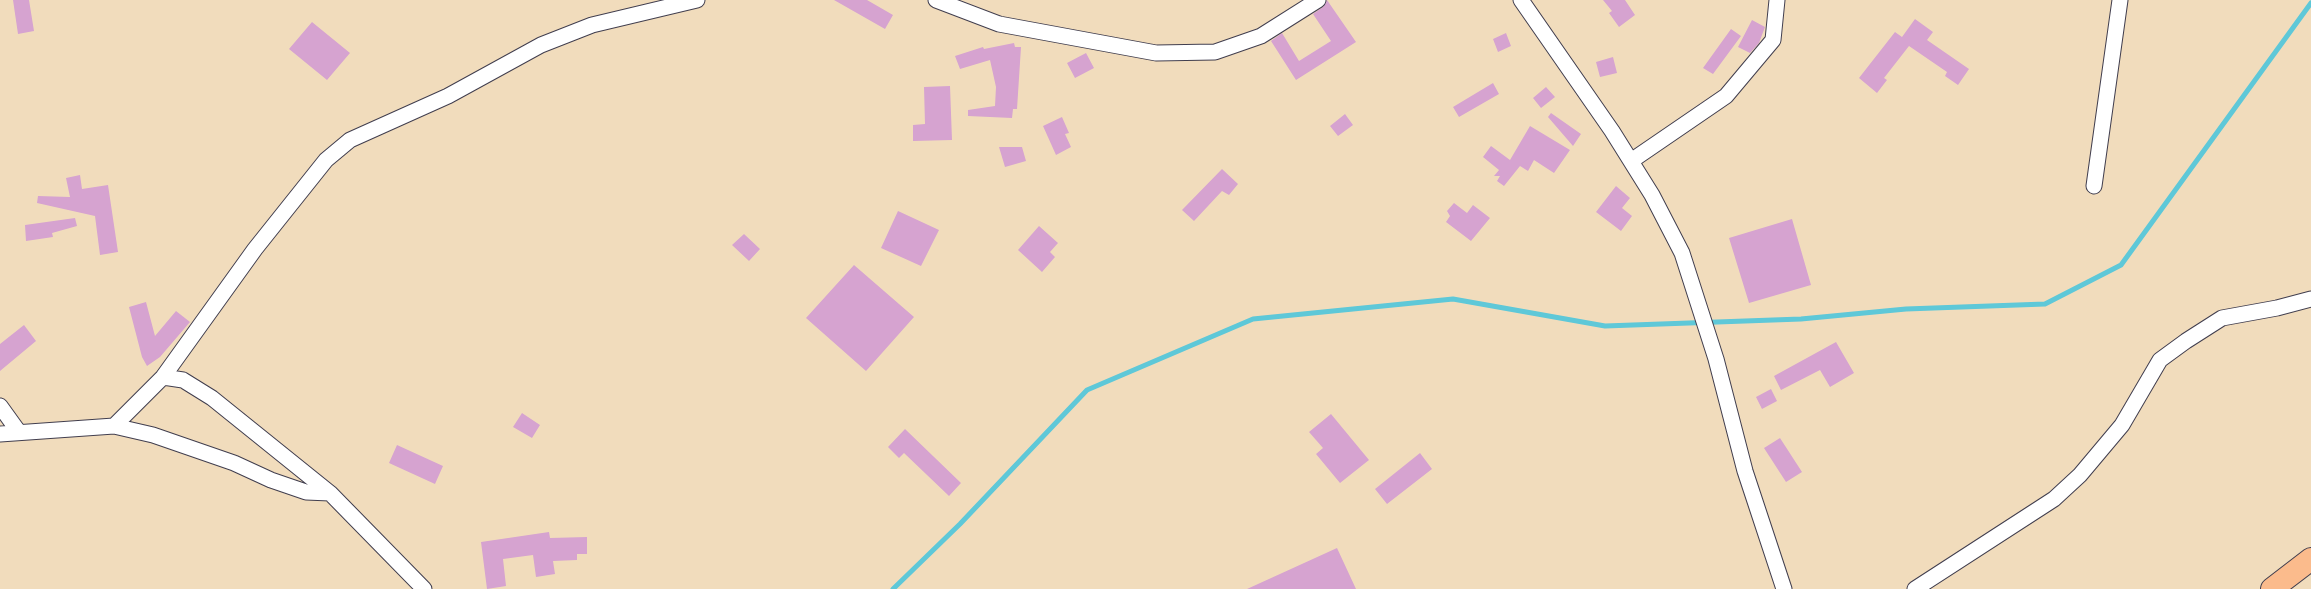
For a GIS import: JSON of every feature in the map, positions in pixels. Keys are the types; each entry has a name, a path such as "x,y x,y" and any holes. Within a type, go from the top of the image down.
{"highway":[{"path":"2272,589 2311,559"}],"street":[{"path":"114,426 163,377 255,249 326,160 350,140 448,96 541,45 592,25 697,0"},
{"path":"936,0 999,24 1156,53 1215,52 1262,36 1318,0"},
{"path":"1521,0 1631,161 1652,195 1682,253 1716,359 1745,471 1784,589"},
{"path":"1631,161 1726,96 1773,40 1777,0"},
{"path":"2094,186 2120,0"},
{"path":"1915,589 2054,498 2080,475 2122,425 2160,360 2222,318 2277,308 2311,299"},
{"path":"163,377 183,380 212,398 330,493 424,589"},
{"path":"0,406 18,431"},
{"path":"0,434 18,431 114,426 153,435 212,455 306,492 330,493"}],"building":[{"path":"13,0 29,0 34,31 18,34"},
{"path":"834,0 867,0 893,15 885,29"},
{"path":"1327,0 1356,42 1296,80 1271,41 1282,33 1299,61 1331,41 1313,14 1323,7"},
{"path":"1603,0 1625,0 1635,15 1619,27 1609,13 1612,11"},
{"path":"1915,19 1933,32 1927,40 1969,69 1958,85 1945,76 1947,72 1909,46 1884,78 1887,80 1877,93 1859,78 1895,32 1902,37"},
{"path":"1752,20 1765,27 1759,43 1750,53 1738,47"},
{"path":"312,22 350,53 327,80 289,49"},
{"path":"1731,29 1741,36 1713,74 1703,68"},
{"path":"1506,33 1511,46 1498,52 1493,39"},
{"path":"1014,43 1015,47 1021,47 1017,109 1013,109 1012,118 968,116 968,110 995,106 996,87 990,60 960,69 955,56 983,47 984,49"},
{"path":"1086,53 1094,68 1075,78 1067,63"},
{"path":"1613,57 1617,73 1600,77 1596,62"},
{"path":"1493,83 1499,94 1459,117 1453,107"},
{"path":"950,86 952,140 913,141 913,125 925,124 924,87"},
{"path":"1546,87 1555,97 1541,108 1533,98"},
{"path":"1551,113 1581,134 1573,146 1548,117"},
{"path":"1345,114 1353,125 1338,136 1330,126"},
{"path":"1062,117 1069,133 1065,134 1071,147 1056,155 1043,126"},
{"path":"1530,126 1570,150 1554,173 1534,160 1528,171 1520,166 1504,186 1497,181 1500,176 1494,176 1499,170 1483,157 1491,146 1510,160"},
{"path":"999,147 1022,147 1026,161 1005,167"},
{"path":"1222,169 1238,184 1229,195 1222,191 1194,221 1182,210"},
{"path":"80,175 82,189 108,185 118,252 100,255 95,216 37,203 38,196 70,197 66,178"},
{"path":"1616,186 1630,198 1622,208 1632,216 1621,231 1596,212"},
{"path":"1454,203 1467,213 1473,205 1490,218 1471,241 1446,222 1450,216 1447,211"},
{"path":"898,211 939,230 921,266 881,248"},
{"path":"75,218 77,226 52,233 53,237 26,241 25,225"},
{"path":"1792,219 1811,285 1749,303 1729,238"},
{"path":"1039,226 1058,243 1050,252 1055,257 1042,272 1018,250"},
{"path":"744,234 760,249 749,261 732,245"},
{"path":"854,265 914,317 866,371 806,318"},
{"path":"146,302 155,336 176,311 190,322 160,357 147,366 142,357 129,307"},
{"path":"24,325 36,341 0,371 0,344"},
{"path":"1836,342 1854,373 1830,387 1820,370 1781,390 1774,376"},
{"path":"1771,389 1777,401 1762,409 1756,397"},
{"path":"522,413 540,425 532,438 513,427"},
{"path":"1331,414 1369,460 1340,483 1316,454 1323,448 1309,432"},
{"path":"905,429 961,483 949,496 904,453 899,458 888,447"},
{"path":"1780,438 1802,472 1786,482 1764,448"},
{"path":"397,445 443,466 435,484 389,463"},
{"path":"1420,453 1432,469 1387,504 1375,489"},
{"path":"549,532 550,538 587,537 587,554 577,554 577,560 553,561 555,574 536,577 533,555 503,559 506,586 487,589 481,542"},
{"path":"1337,548 1356,589 1247,589"}],"waterway":[{"path":"893,589 960,524 1087,390 1253,319 1453,299 1605,326 1801,319 1906,309 2045,304 2121,265 2311,3"}]}
